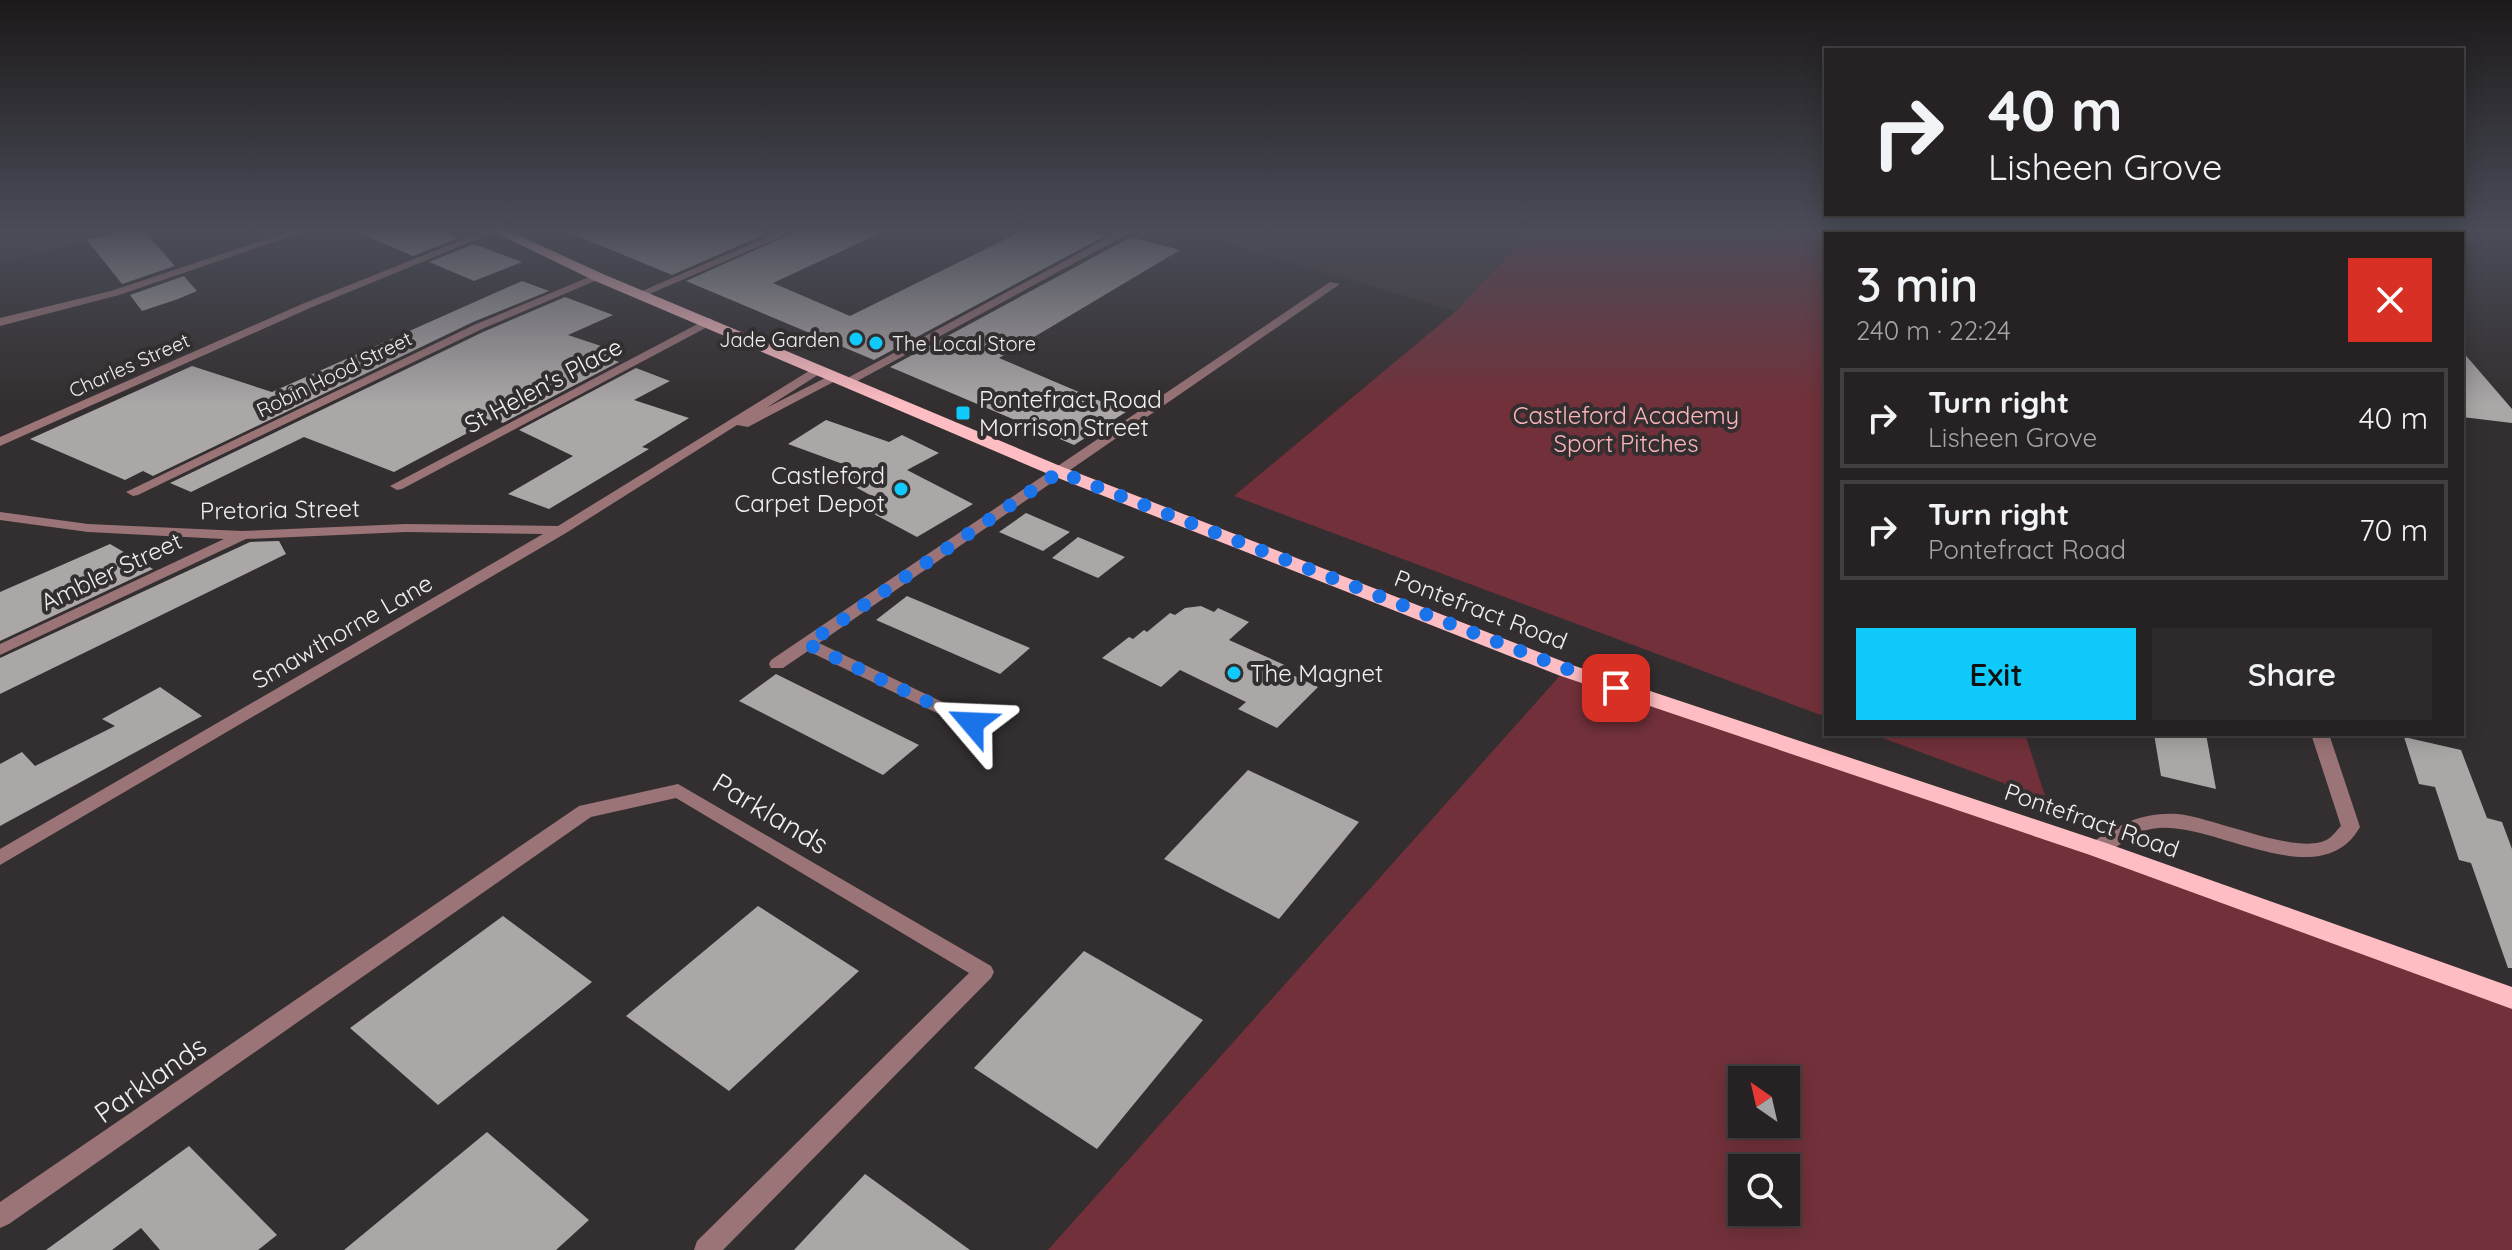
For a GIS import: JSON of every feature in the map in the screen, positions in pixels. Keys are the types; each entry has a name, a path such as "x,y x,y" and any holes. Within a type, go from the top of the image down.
{"main road":[{"name":"Pontefract Road","path":"627,288 1059,472 1578,675 2098,849 2512,998"}],"street":[{"path":"0,322 129,288"},
{"name":"Charles Street","path":"0,442 350,288"},
{"name":"Robin Hood Street","path":"133,492 478,327 571,288"},
{"path":"641,294 654,288"},
{"path":"833,377 1012,288"},
{"path":"777,664 1328,288"},
{"name":"St Helen's Place","path":"397,486 709,322"},
{"name":"Smawthorne Lane","path":"705,441 777,410 833,377"},
{"name":"Smawthorne Lane","path":"0,858 561,530 705,441 833,377"},
{"name":"Pretoria Street","path":"0,516 88,528 242,535 406,528 561,530"},
{"name":"Ambler Street","path":"0,650 242,535"},
{"path":"807,644 972,723"},
{"path":"2098,849 2131,827 2159,821 2192,821 2292,851 2332,846 2351,827 2321,736"},
{"name":"Parklands","path":"0,1216 586,811 678,791 984,972 706,1250"}],"shaded area":[{"path":"1379,288 1477,288 1456,311"}],"green space":[{"name":"Castleford Academy Sport Pitches","path":"1477,288 1824,288 1824,716 1234,496 1456,311"},
{"path":"1565,670 2512,998 2512,1250 1048,1250"},
{"path":"1877,736 2026,736 2046,799"}],"building":[{"path":"149,288 195,288 197,291 142,311 130,295"},
{"path":"505,288 549,291 473,322 153,476 143,471 125,480 30,439 192,366 272,392"},
{"path":"703,288 785,288 850,316 906,288 1008,288 874,360"},
{"path":"1036,288 1116,288 999,358 1126,412 1074,445 890,367"},
{"path":"565,297 613,315 568,335 619,352 608,358 619,362 503,423 494,419 394,472 304,437 191,492 170,483 483,332"},
{"path":"2464,353 2512,409 2512,423 2464,417"},
{"path":"636,368 670,381 634,400 689,418 642,447 649,449 549,509 508,494 573,456 519,430"},
{"name":"Castleford Carpet Depot","path":"826,420 889,442 902,435 939,453 907,470 973,504 917,537 857,505 872,496 844,481 862,471 788,444"},
{"path":"1026,513 1070,532 1043,551 999,532"},
{"path":"1078,537 1125,557 1098,578 1052,558"},
{"path":"279,541 286,554 0,694 0,658 250,542"},
{"path":"110,544 153,569 0,641 0,592"},
{"path":"907,596 1030,648 1000,674 876,620"},
{"name":"The Magnet","path":"1201,606 1214,612 1218,608 1249,622 1229,640 1289,667 1284,671 1318,687 1277,728 1238,709 1246,702 1180,670 1161,687 1102,658 1129,637 1133,639 1144,630 1147,632 1170,613 1175,615 1185,608"},
{"path":"776,674 919,745 883,775 739,701"},
{"path":"160,687 202,716 0,826 0,764 22,752 35,766 115,726 102,719"},
{"path":"2154,736 2206,736 2216,789 2161,776"},
{"path":"2404,737 2461,750 2487,818 2502,822 2512,849 2512,968 2508,968 2471,863 2459,860 2435,787 2419,784"},
{"path":"1248,770 1359,822 1279,919 1164,859"},
{"path":"758,906 859,971 729,1091 626,1016"},
{"path":"503,916 592,982 438,1105 350,1028"},
{"path":"1084,951 1203,1020 1097,1149 974,1068"},
{"path":"487,1132 589,1220 556,1250 344,1250"},
{"path":"189,1146 277,1235 258,1250 160,1250 141,1228 112,1250 46,1250"},
{"path":"865,1174 970,1250 794,1250"}],"place":[{"name":"Jade Garden","path":"856,339"},
{"name":"The Local Store","path":"876,343"},
{"name":"Pontefract Road Morrison Street","path":"963,413"},
{"name":"Castleford Carpet Depot","path":"901,489"},
{"name":"The Magnet","path":"1234,673"}],"route":[{"path":"972,723 807,644 1059,472 1616,688"}]}
